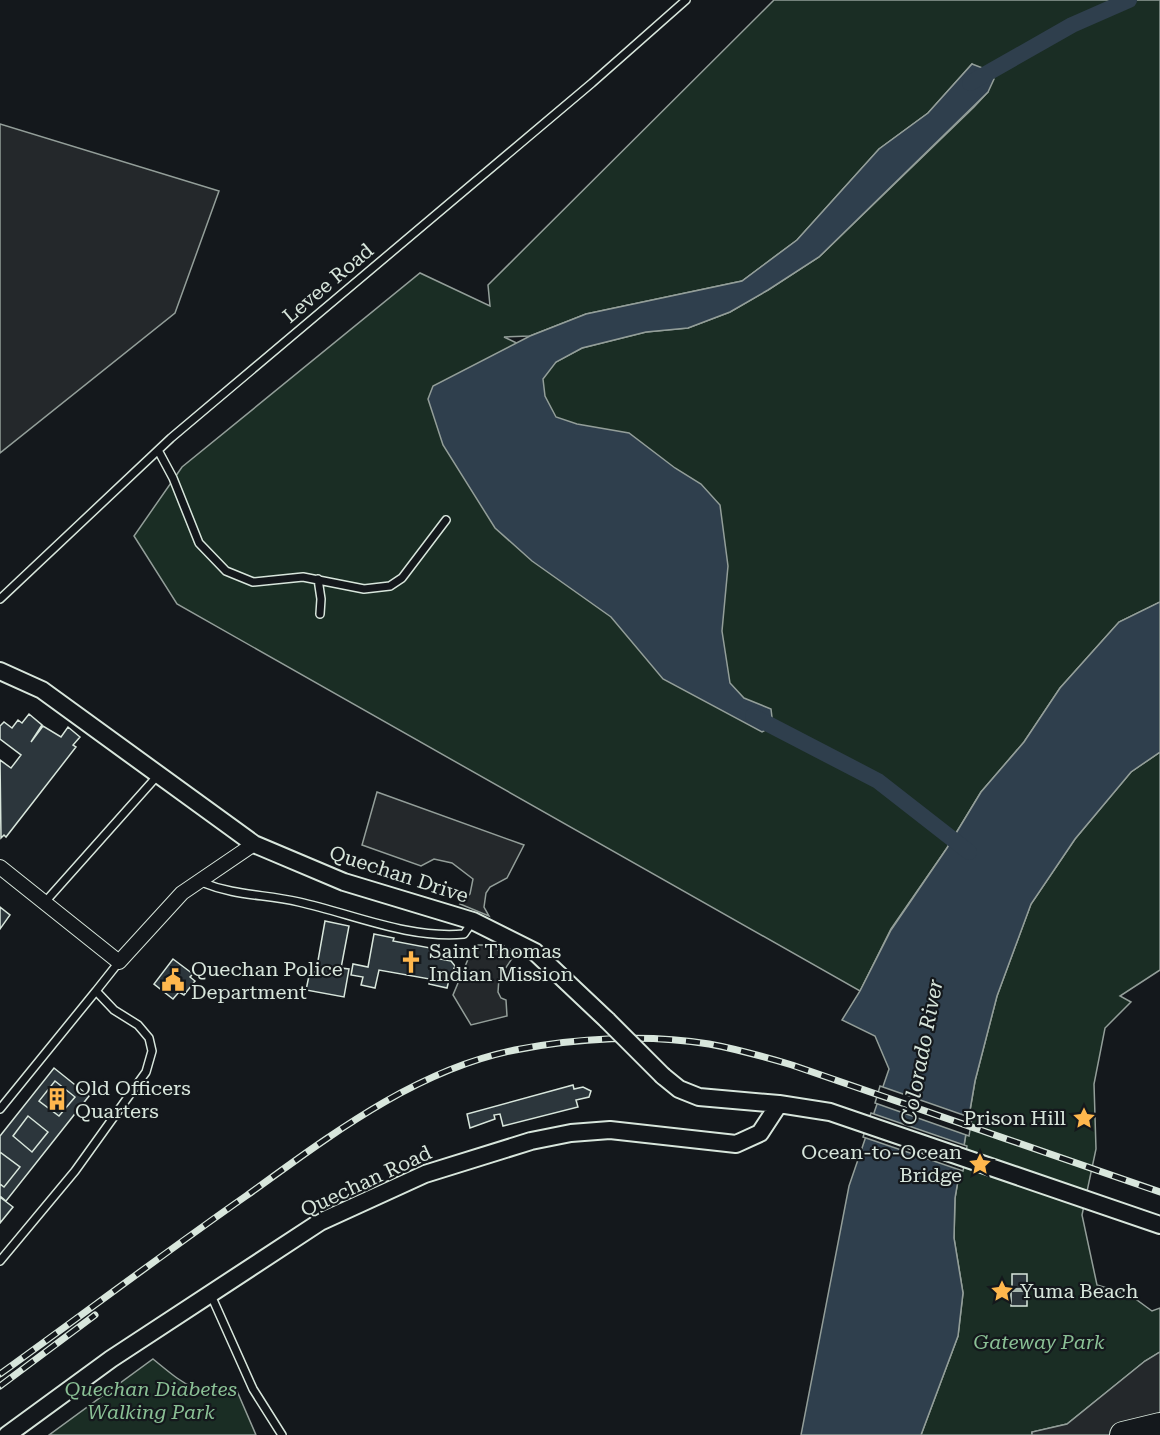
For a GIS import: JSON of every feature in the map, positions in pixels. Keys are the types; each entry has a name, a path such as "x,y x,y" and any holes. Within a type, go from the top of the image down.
{"highway":[{"path":"1123,1435 1160,1426"}],"street":[{"name":"Quechan Drive","path":"0,671 42,690 254,844 344,882 473,921 535,952 679,1089 699,1097 779,1104 830,1112 1160,1225"},
{"path":"0,867 118,962 182,892 254,844"},
{"name":"Quechan Road","path":"7,1435 111,1359 320,1222 425,1174 531,1141 571,1133 610,1130 736,1144 750,1140 763,1131 779,1104"}],"lane":[{"name":"Levee Road","path":"0,599 189,423 592,83 686,0"},
{"path":"159,452 173,478 199,543 226,571 253,582 303,577 364,590 390,586 402,578 446,520"},
{"path":"318,579 321,599 320,614"},
{"path":"45,902 159,774"},
{"path":"198,881 225,892 297,902 380,925 442,936 464,934 473,921"},
{"path":"0,1109 118,962"},
{"path":"0,1261 75,1171 146,1072 152,1051 149,1038 138,1025 114,1010 96,991"},
{"path":"0,1251 11,1250"},
{"path":"210,1293 253,1389 282,1435"}],"green space":[{"path":"774,0 1160,0 1160,602 1119,622 1060,688 1024,742 981,792 947,848 891,929 860,991 177,604 134,536 182,467 420,273 490,306 488,285","holes":["972,64 988,92 819,257 730,312 688,328 646,332 582,348 556,362 504,337 530,336 586,314 742,281 797,240 879,149 928,113"]},
{"name":"Gateway Park","path":"1160,752 1160,970 1120,996 1131,1002 1105,1028 1094,1084 1096,1149 1082,1215 1097,1285 1130,1295 1152,1311 1160,1308 1160,1352 1145,1361 1067,1424 1032,1432 1032,1435 921,1435 958,1336 963,1293 954,1238 955,1198 975,1081 997,996 1031,904 1075,839 1131,772"},
{"name":"Quechan Diabetes Walking Park","path":"153,1359 182,1382 191,1386 210,1391 237,1391 256,1435 49,1435"}],"shaded area":[{"path":"0,124 219,191 175,313 0,453"},
{"path":"377,792 524,845 507,878 490,887 486,893 484,907 489,916 460,904 470,894 473,879 452,863 434,859 421,866 362,845"},
{"path":"474,945 488,945 513,957 499,978 498,992 501,998 506,1000 507,1016 471,1025 453,995"},
{"path":"1160,1352 1160,1435 1032,1435 1032,1432 1067,1424 1145,1361"}],"water":[{"path":"972,64 988,70 994,79 988,92 819,257 730,312 688,328 646,332 582,348 556,362 543,379 545,396 556,417 577,424 629,433 675,468 701,484 720,505 728,566 722,631 730,683 744,698 771,709 773,726 762,732 663,679 611,617 532,561 495,528 443,445 428,399 433,386 530,336 586,314 742,281 797,240 879,149 928,113"},
{"name":"Colorado River","path":"1160,602 1160,752 1131,772 1075,839 1031,904 997,996 975,1081 955,1198 954,1238 963,1293 958,1336 921,1435 801,1435 849,1186 889,1069 875,1036 842,1020 860,991 891,930 947,848 981,792 1024,742 1060,688 1119,622"}],"pier":[{"path":"880,1086 972,1118 969,1136 875,1103"},
{"path":"871,1113 967,1146 963,1171 863,1137"}],"building":[{"path":"29,714 42,725 31,742 43,726 61,737 68,727 80,737 73,745 76,747 6,837 4,835 1,838 0,760 11,768 21,755 0,739 0,726 4,722 12,728 18,720 22,723"},
{"path":"0,907 10,915 0,929"},
{"path":"325,921 349,926 341,968 349,969 344,997 306,990 310,971 316,972"},
{"name":"Saint Thomas Indian Mission","path":"374,934 394,938 393,941 441,950 440,959 451,961 455,966 452,973 443,974 442,978 449,980 447,988 429,984 430,979 379,970 375,988 361,985 363,977 351,975 353,964 368,967"},
{"path":"173,959 193,974 190,977 195,981 184,995 179,992 173,999 154,984"},
{"path":"54,1068 89,1096 6,1201 0,1196 0,1184 4,1187 20,1167 0,1152 0,1136","holes":["55,1081 75,1097 59,1116 39,1101","28,1116 48,1132 32,1152 13,1136"]},
{"name":"Old Officers Quarters","path":"55,1081 75,1097 59,1116 39,1101"},
{"path":"573,1085 574,1089 583,1087 591,1091 589,1097 576,1100 578,1107 503,1126 500,1114 494,1115 495,1119 470,1128 467,1114"},
{"name":"Old Officers Quarters","path":"28,1116 48,1132 32,1152 13,1136"},
{"path":"0,1152 20,1167 4,1187 0,1184"},
{"path":"0,1197 13,1207 0,1223"},
{"path":"1012,1274 1027,1274 1027,1289 1012,1289"},
{"path":"1011,1291 1027,1291 1027,1306 1011,1306"}],"waterway":[{"path":"970,83 1072,25 1129,0"},
{"path":"753,716 878,781 969,852"}],"railway":[{"path":"0,1374 184,1240 373,1109 442,1073 478,1060 538,1046 587,1040 636,1038 685,1041 730,1048 792,1065 1160,1192"},
{"path":"0,1386 95,1315"}],"place":[{"name":"Saint Thomas Indian Mission","path":"411,962"},
{"name":"Quechan Police Department","path":"173,980"},
{"name":"Old Officers Quarters","path":"57,1099"},
{"name":"Prison Hill","path":"1084,1118"},
{"name":"Ocean-to-Ocean Bridge","path":"980,1164"},
{"name":"Yuma Beach","path":"1002,1291"}]}
